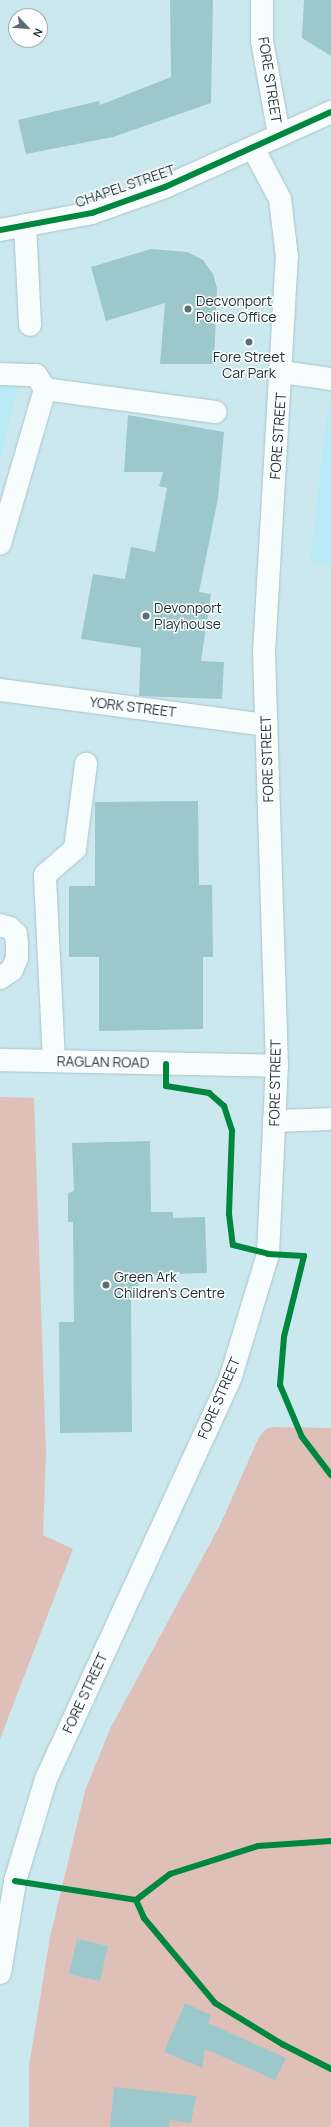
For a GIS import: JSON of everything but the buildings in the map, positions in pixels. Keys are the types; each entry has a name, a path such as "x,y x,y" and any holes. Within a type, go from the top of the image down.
{"street":[{"name":"FORE STREET","path":"262,0 262,41 279,135"},
{"name":"CHAPEL STREET","path":"0,230 92,213 165,187 331,112"},
{"name":"FORE STREET","path":"0,1973 15,1881 46,1779 231,1376 268,1254 277,1066 264,654 282,372 287,257 280,199 253,148"},
{"path":"25,225 30,325"},
{"path":"282,372 331,379"},
{"path":"0,374 36,375 45,389 0,544"},
{"path":"45,389 215,412"},
{"name":"YORK STREET","path":"0,690 266,725"},
{"path":"54,1061 45,875 76,849 86,764"},
{"path":"0,926 10,928 16,934 18,944 17,958 12,970 0,978"},
{"name":"RAGLAN ROAD","path":"0,1060 277,1066"},
{"path":"274,1121 331,1119"}],"shaded area":[{"path":"19,383 0,459 0,384"},
{"path":"328,406 331,406 331,565 310,562"},
{"path":"0,1097 34,1098 46,1454 43,1535 73,1549 0,1739"},
{"path":"273,1427 331,1428 331,2127 29,2127 29,2066 50,1937 85,1791 110,1729 220,1525 259,1437 266,1429"}],"cycle path":[{"path":"0,230 92,213 165,187 331,112"},
{"path":"166,1064 166,1086 209,1093 224,1106 232,1131 229,1214 233,1245 268,1254 304,1256 284,1337 280,1385 302,1437 331,1475"},
{"path":"15,1881 136,1900 170,1874 258,1846 331,1841"},
{"path":"136,1900 144,1918 215,2003 282,2044 331,2069"}],"place":[{"name":"Decvonport Police Office","path":"188,309"},
{"name":"Fore Street Car Park","path":"249,342"},
{"name":"Devonport Playhouse","path":"146,616"},
{"name":"Green Ark Children's Centre","path":"106,1285"}]}
